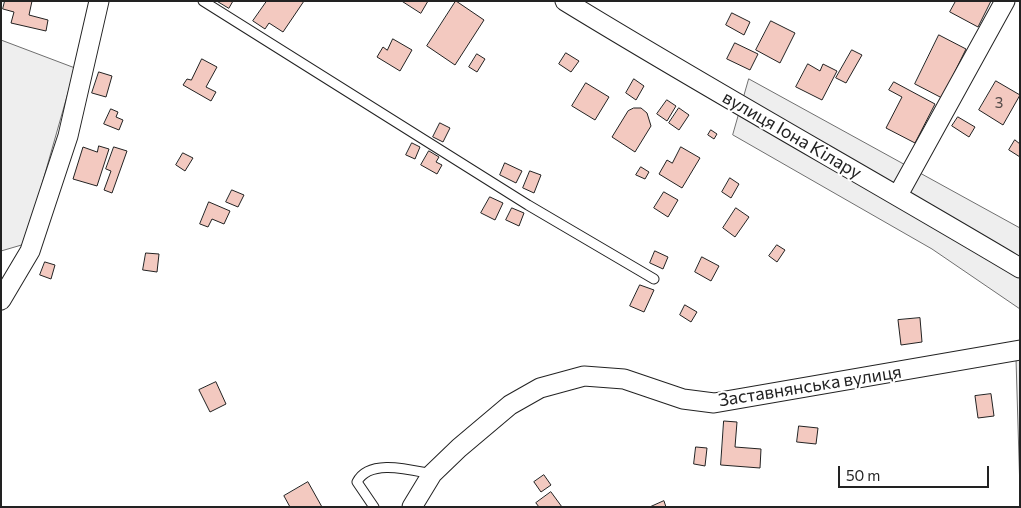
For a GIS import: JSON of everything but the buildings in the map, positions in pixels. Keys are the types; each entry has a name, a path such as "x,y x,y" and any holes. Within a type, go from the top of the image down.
{"street":[{"path":"1,300 30,251 68,136 100,1"},
{"name":"вулиця Іона Кілару","path":"566,1 682,73 898,195 1020,268"},
{"path":"898,195 1005,1"},
{"name":"Заставнянська вулиця","path":"412,507 432,474 510,405 540,388 584,376 624,380 683,399 714,403 1020,350"}],"lane":[{"path":"203,1 528,205 654,279"},
{"path":"374,507 357,482 360,477 370,470 382,468 432,474"}],"shaded area":[{"path":"1,40 75,68 25,244 1,251"},
{"path":"749,79 1020,228 1020,309 932,249 733,135"},
{"path":"1020,351 1020,492 1016,359"}]}
